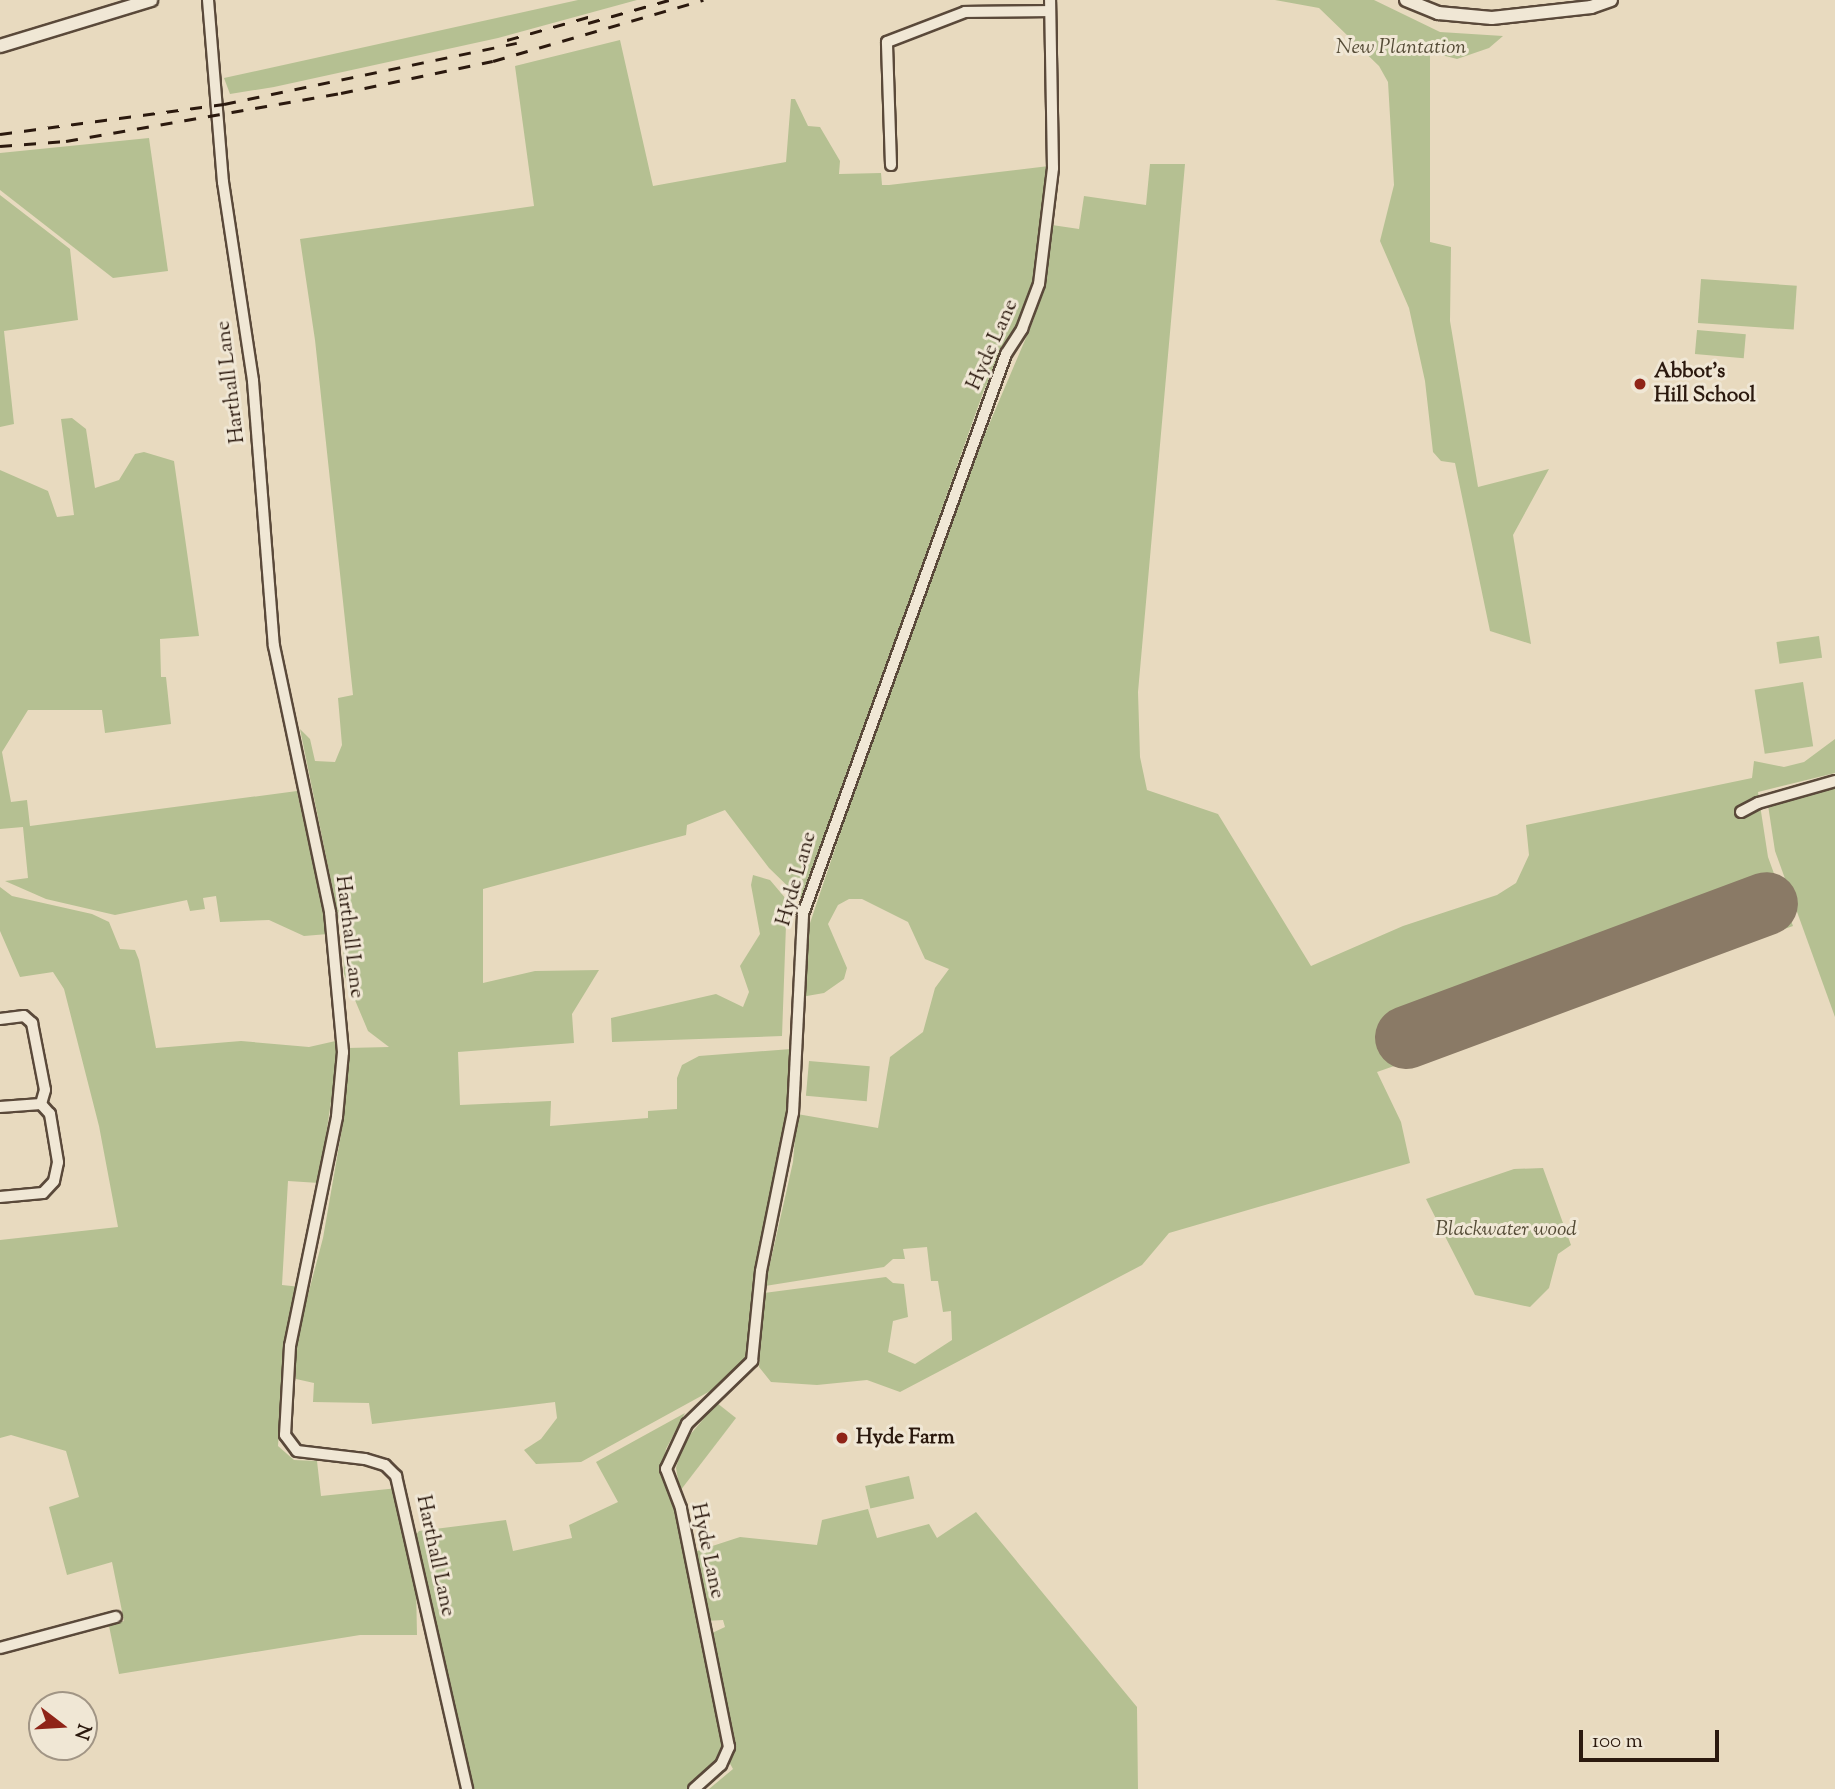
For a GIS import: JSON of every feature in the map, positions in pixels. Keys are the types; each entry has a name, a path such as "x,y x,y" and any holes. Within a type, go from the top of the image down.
{"street":[{"path":"0,46 59,32 151,0"},
{"name":"Harthall Lane","path":"208,0 223,182 253,381 274,646 330,912 344,1052 337,1117 290,1346 285,1436 292,1447 303,1453 366,1459 385,1465 396,1476 467,1789"},
{"path":"1406,0 1438,13 1492,18 1591,7 1611,0"},
{"path":"891,165 887,43 965,12 1050,6"},
{"name":"Hyde Lane","path":"694,1789 721,1765 729,1746 681,1508 666,1469 687,1424 752,1361 761,1271 793,1113 803,914 1006,354 1022,329 1039,284 1053,168 1050,6"},
{"path":"1741,813 1758,803 1835,781"},
{"path":"0,1019 24,1016 32,1023 46,1090 41,1104"},
{"path":"0,1107 41,1104"},
{"path":"0,1197 43,1193 54,1181 58,1162 50,1114 41,1104"},
{"path":"0,1648 116,1617"}],"green space":[{"path":"578,0 637,0 498,38 274,87 230,94 224,78"},
{"name":"New Plantation","path":"1275,0 1374,0 1440,32 1503,36 1489,48 1457,59 1430,52 1430,242 1451,247 1450,321 1478,487 1549,469 1513,535 1531,644 1490,631 1455,463 1441,461 1433,452 1425,381 1409,308 1380,241 1394,185 1388,82 1379,66 1319,8"},
{"path":"620,40 653,186 786,162 791,99 795,99 808,126 820,127 840,161 839,174 881,173 882,185 889,185 1049,166 1034,280 1026,311 984,390 804,897 800,898 769,868 725,810 687,825 686,835 483,889 483,983 535,971 599,970 572,1014 574,1043 458,1052 460,1105 551,1101 550,1126 648,1118 648,1111 677,1109 677,1078 682,1065 699,1056 791,1049 789,1112 751,1354 734,1378 581,1462 536,1464 524,1450 541,1439 557,1418 555,1402 372,1424 369,1403 313,1402 314,1383 296,1379 296,1340 323,1238 343,1123 347,1048 389,1047 368,1031 344,974 343,940 300,729 310,739 315,761 335,762 342,745 338,698 353,695 315,340 300,239 534,206 515,66"},
{"path":"149,138 168,271 113,278 0,190 0,153"},
{"path":"1150,164 1185,164 1138,692 1140,757 1147,790 1218,814 1311,966 1403,926 1497,895 1516,883 1529,855 1526,825 1752,778 1754,761 1784,767 1804,762 1835,739 1835,773 1758,792 1768,857 1793,926 1377,1072 1401,1122 1410,1163 1169,1233 1142,1265 900,1392 867,1380 817,1385 771,1382 759,1367 764,1293 886,1277 893,1283 904,1284 908,1317 893,1321 888,1352 915,1364 952,1340 951,1311 943,1312 938,1281 931,1281 927,1247 903,1249 905,1259 893,1259 884,1267 765,1286 793,1162 797,1114 878,1128 890,1057 923,1032 935,988 949,969 925,959 908,922 862,899 849,899 838,905 828,924 847,968 844,979 824,993 801,997 806,935 884,703 967,476 1034,319 1052,225 1079,229 1084,196 1146,205"},
{"path":"0,195 70,249 78,320 4,331 14,424 0,427"},
{"path":"1701,279 1797,286 1794,330 1698,323"},
{"path":"1697,330 1746,334 1744,358 1695,354"},
{"path":"72,418 86,429 95,488 119,480 135,454 144,452 174,461 199,636 160,639 161,677 166,677 171,724 105,733 102,710 28,710 2,752 11,802 27,800 30,826 297,791 328,934 304,936 269,920 220,922 216,896 203,898 205,909 190,911 187,900 115,915 46,899 5,881 28,878 23,827 0,829 0,470 48,491 57,517 74,515 61,419"},
{"path":"1819,636 1822,658 1779,664 1776,642"},
{"path":"1803,682 1813,746 1765,754 1755,690"},
{"path":"1835,788 1835,1017 1775,851 1768,805"},
{"path":"753,875 770,880 792,906 786,925 782,1036 612,1042 611,1018 716,994 743,1007 749,992 740,966 760,934 751,885"},
{"path":"0,887 12,896 92,914 109,922 120,949 135,950 139,960 156,1048 241,1041 309,1047 340,1040 319,1183 288,1181 282,1285 301,1287 285,1346 278,1446 294,1460 317,1461 321,1496 398,1488 416,1586 417,1635 360,1635 119,1674 109,1626 124,1621 112,1562 67,1575 49,1507 79,1497 66,1451 11,1435 0,1438 0,1240 118,1227 99,1126 64,989 53,972 20,977 0,931"},
{"path":"809,1061 870,1066 867,1101 806,1096"},
{"name":"Blackwater wood","path":"1543,1168 1571,1245 1558,1254 1549,1288 1530,1307 1475,1295 1426,1199 1514,1169"},
{"path":"717,1403 736,1418 680,1491 676,1468 683,1443"},
{"path":"685,1413 666,1449 662,1471 677,1511 724,1754 714,1767 692,1780 687,1789 473,1789 416,1552 416,1535 419,1531 506,1520 513,1551 572,1538 569,1525 618,1502 596,1462"},
{"path":"909,1476 914,1498 870,1509 865,1486"},
{"path":"868,1509 877,1538 929,1524 937,1538 976,1512 1137,1707 1138,1789 709,1789 733,1769 728,1760 733,1731 710,1634 725,1627 723,1620 705,1621 694,1552 740,1537 817,1545 822,1520"}],"runway":[{"path":"1406,1037 1766,903"}],"railway":[{"path":"588,23 669,0"},
{"path":"0,146 66,141 341,93 493,61 703,0"},
{"path":"507,40 598,14"},
{"path":"0,134 224,104 517,43"}],"place":[{"name":"Abbot's Hill School","path":"1640,384"},
{"name":"Hyde Farm","path":"842,1438"}]}
